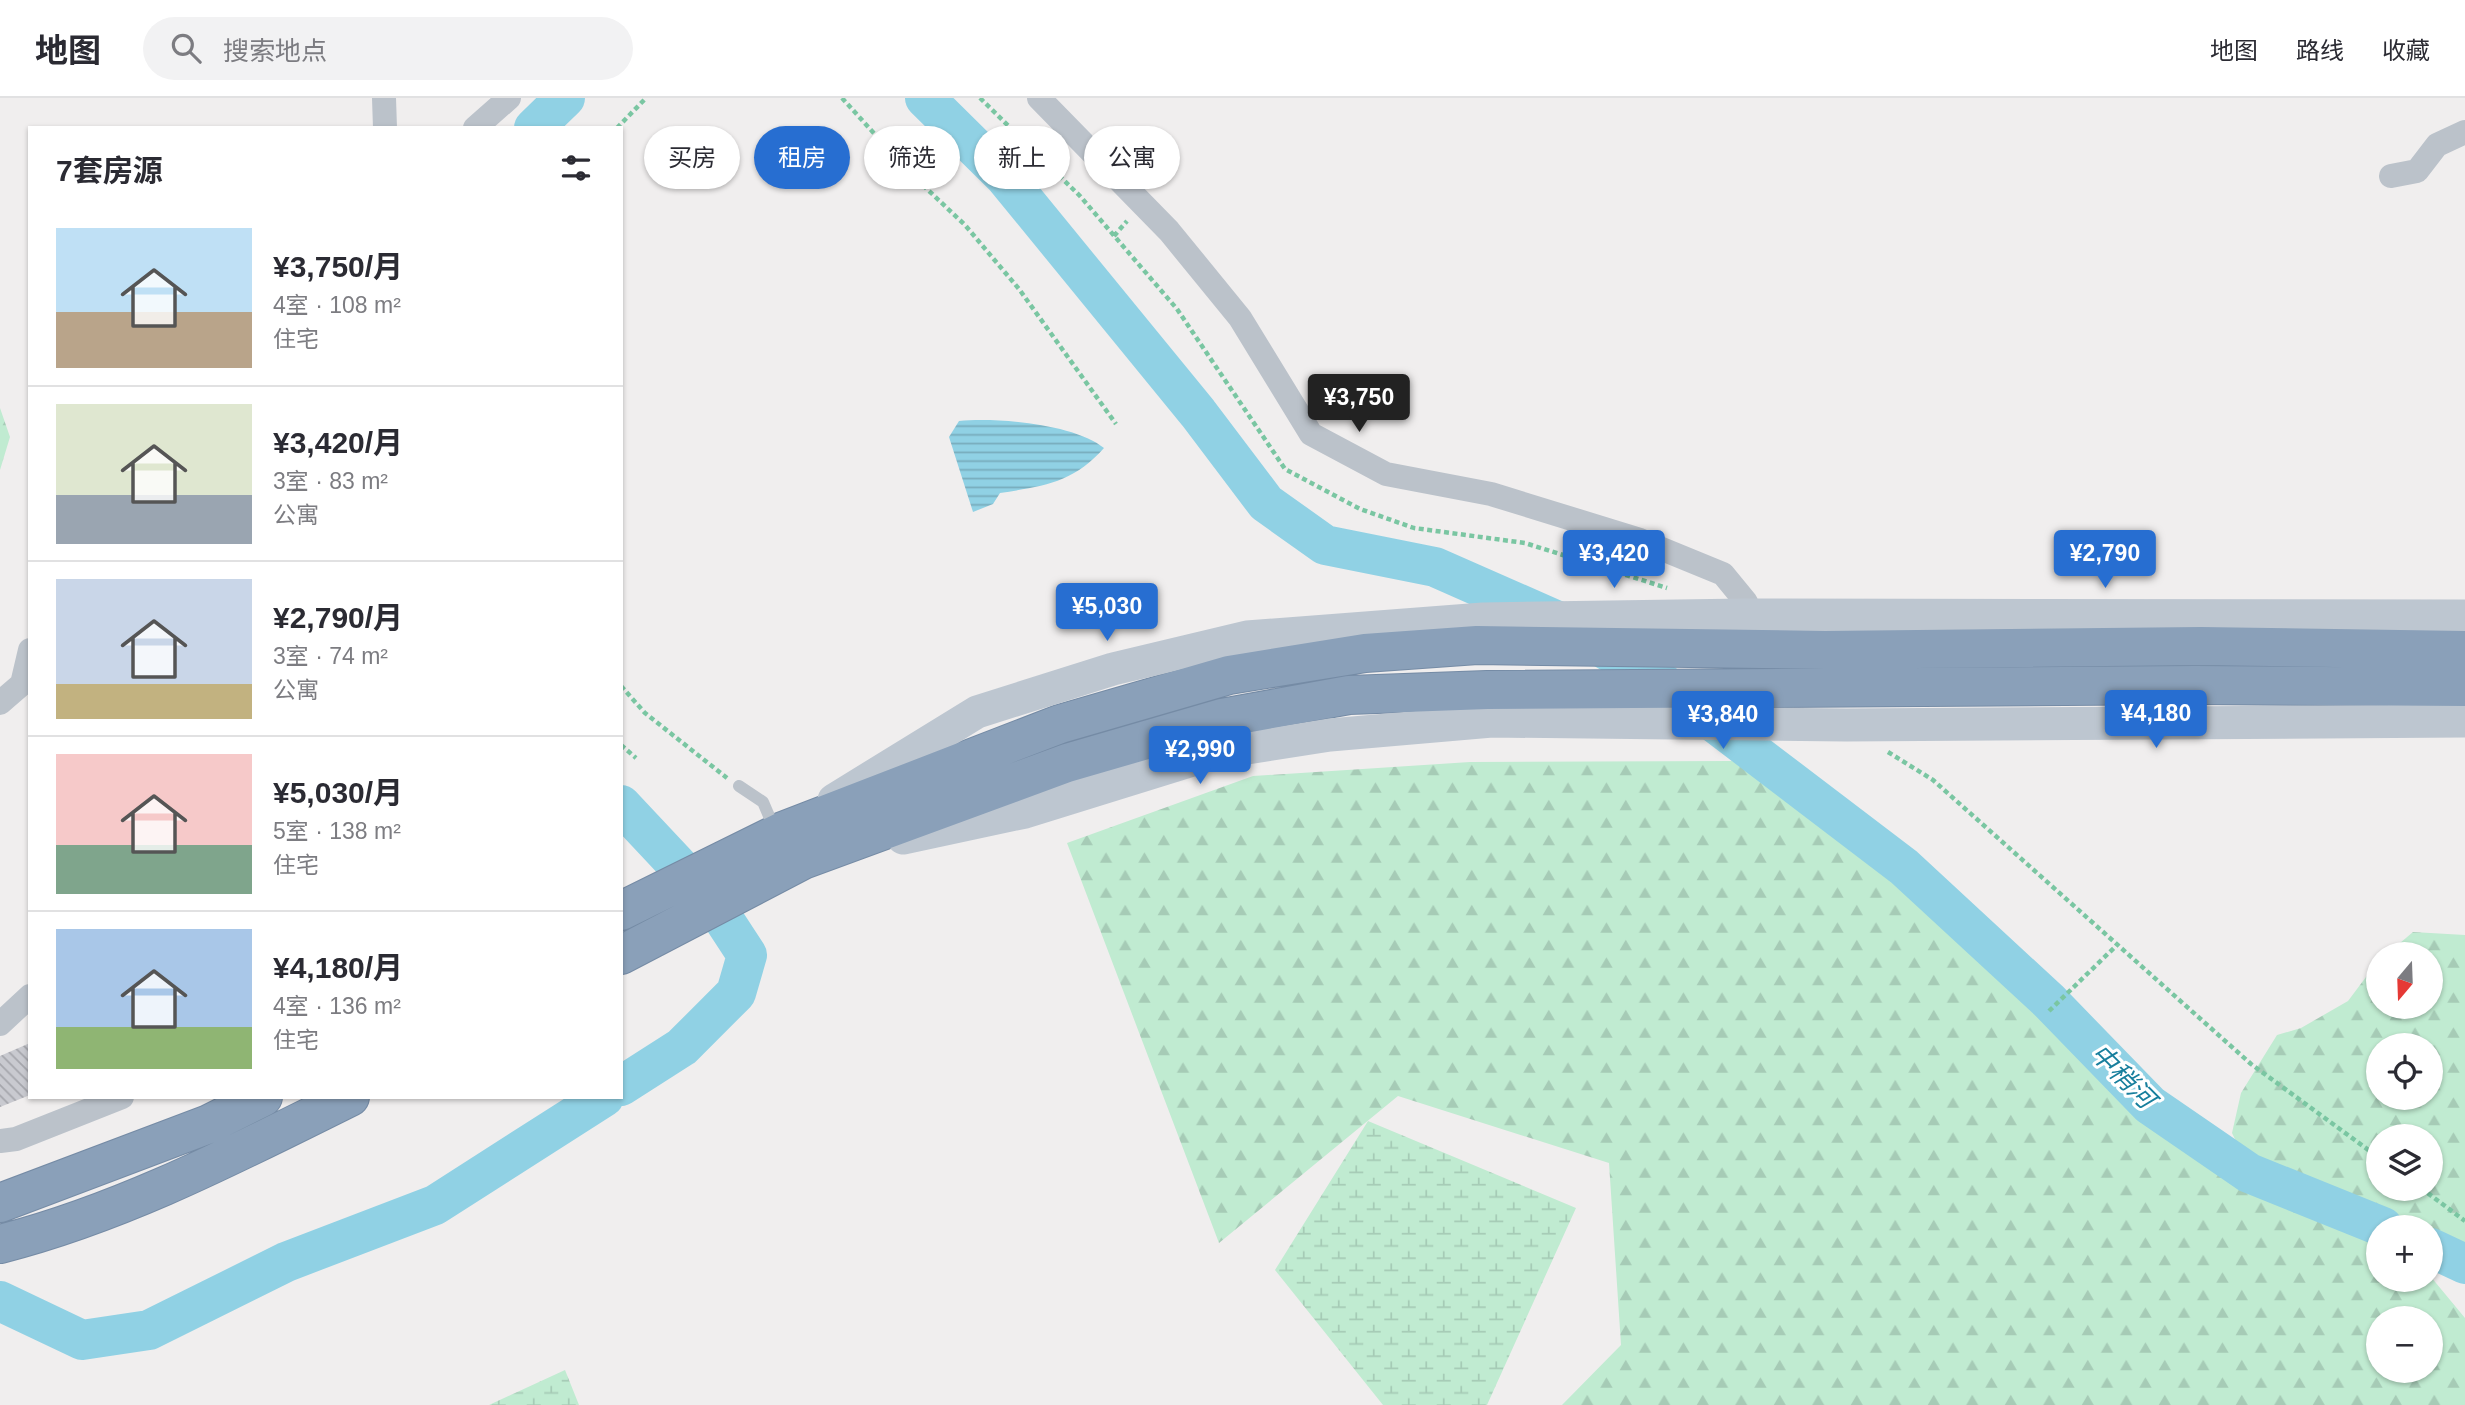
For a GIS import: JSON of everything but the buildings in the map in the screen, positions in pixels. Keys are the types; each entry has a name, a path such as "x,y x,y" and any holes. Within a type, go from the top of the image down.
{"highway":[{"path":"623,910 1060,724 1229,675 1480,632 1825,650 2201,646 2465,650"},
{"path":"623,954 788,842 1222,718 1349,695 1487,690 2196,685 2465,687"},
{"path":"0,1203 209,1124 259,1099"},
{"path":"0,1244 43,1233 216,1163 346,1099"}],"street":[{"path":"384,98 385,126"},
{"path":"477,126 509,98"},
{"path":"1039,98 1169,231 1240,318 1311,434 1386,474 1491,494 1640,540 1723,574 1746,603 1745,615"},
{"path":"2391,176 2417,171 2437,145 2465,132"},
{"path":"1480,632 1745,615 2465,616"},
{"path":"0,702 26,681"},
{"path":"788,842 1025,811 1215,753 1330,735 1492,721 1846,725 2465,722"},
{"path":"0,1024 28,998"},
{"path":"0,1141 16,1139 116,1099"}],"lane":[{"path":"740,786 763,802 788,842"}],"path":[{"path":"619,126 646,98"},
{"path":"842,98 910,173 965,225 1010,278 1116,424"},
{"path":"623,688 645,713 740,786"},
{"path":"1846,725 1933,780 2115,946 2251,1064 2366,1148"},
{"path":"623,747 636,758"},
{"path":"2049,1011 2115,946"},
{"path":"2438,1201 2465,1221"}],"green space":[{"path":"0,408 10,437 0,470"},
{"path":"1732,761 1904,867 2049,1001 2150,1105 2249,1173 2366,1220 2366,1292 2443,1291 2465,1318 2465,1405 1562,1405 1621,1345 1609,1163 1398,1096 1219,1243 1067,843 1253,776 1470,762"},
{"path":"2413,932 2465,935 2465,1252 2443,1243 2443,1215 2372,1215 2247,1164 2232,1133 2241,1093 2277,1035 2301,1028 2348,1001 2366,977 2366,1019 2443,1019 2443,942 2401,942"},
{"path":"1368,1121 1576,1208 1487,1405 1383,1405 1275,1270"},
{"path":"565,1370 579,1405 489,1405"}],"water":[{"path":"993,420 1035,424 1074,433 1104,448 1069,476 1044,485 1000,493 993,504 973,512 949,437 959,421"}],"waterway":[{"path":"536,126 565,98"},
{"path":"925,98 1005,177 1198,413 1266,503 1325,545 1435,567 1560,622 1665,685 1904,867 2049,1001 2150,1105 2249,1173 2366,1220"},
{"path":"623,807 713,903 747,955 736,993 682,1047 623,1085"},
{"path":"0,1301 82,1340 149,1330 286,1262 435,1205 601,1099"},
{"name":"中稍河","path":"2443,1254 2465,1264"}]}
